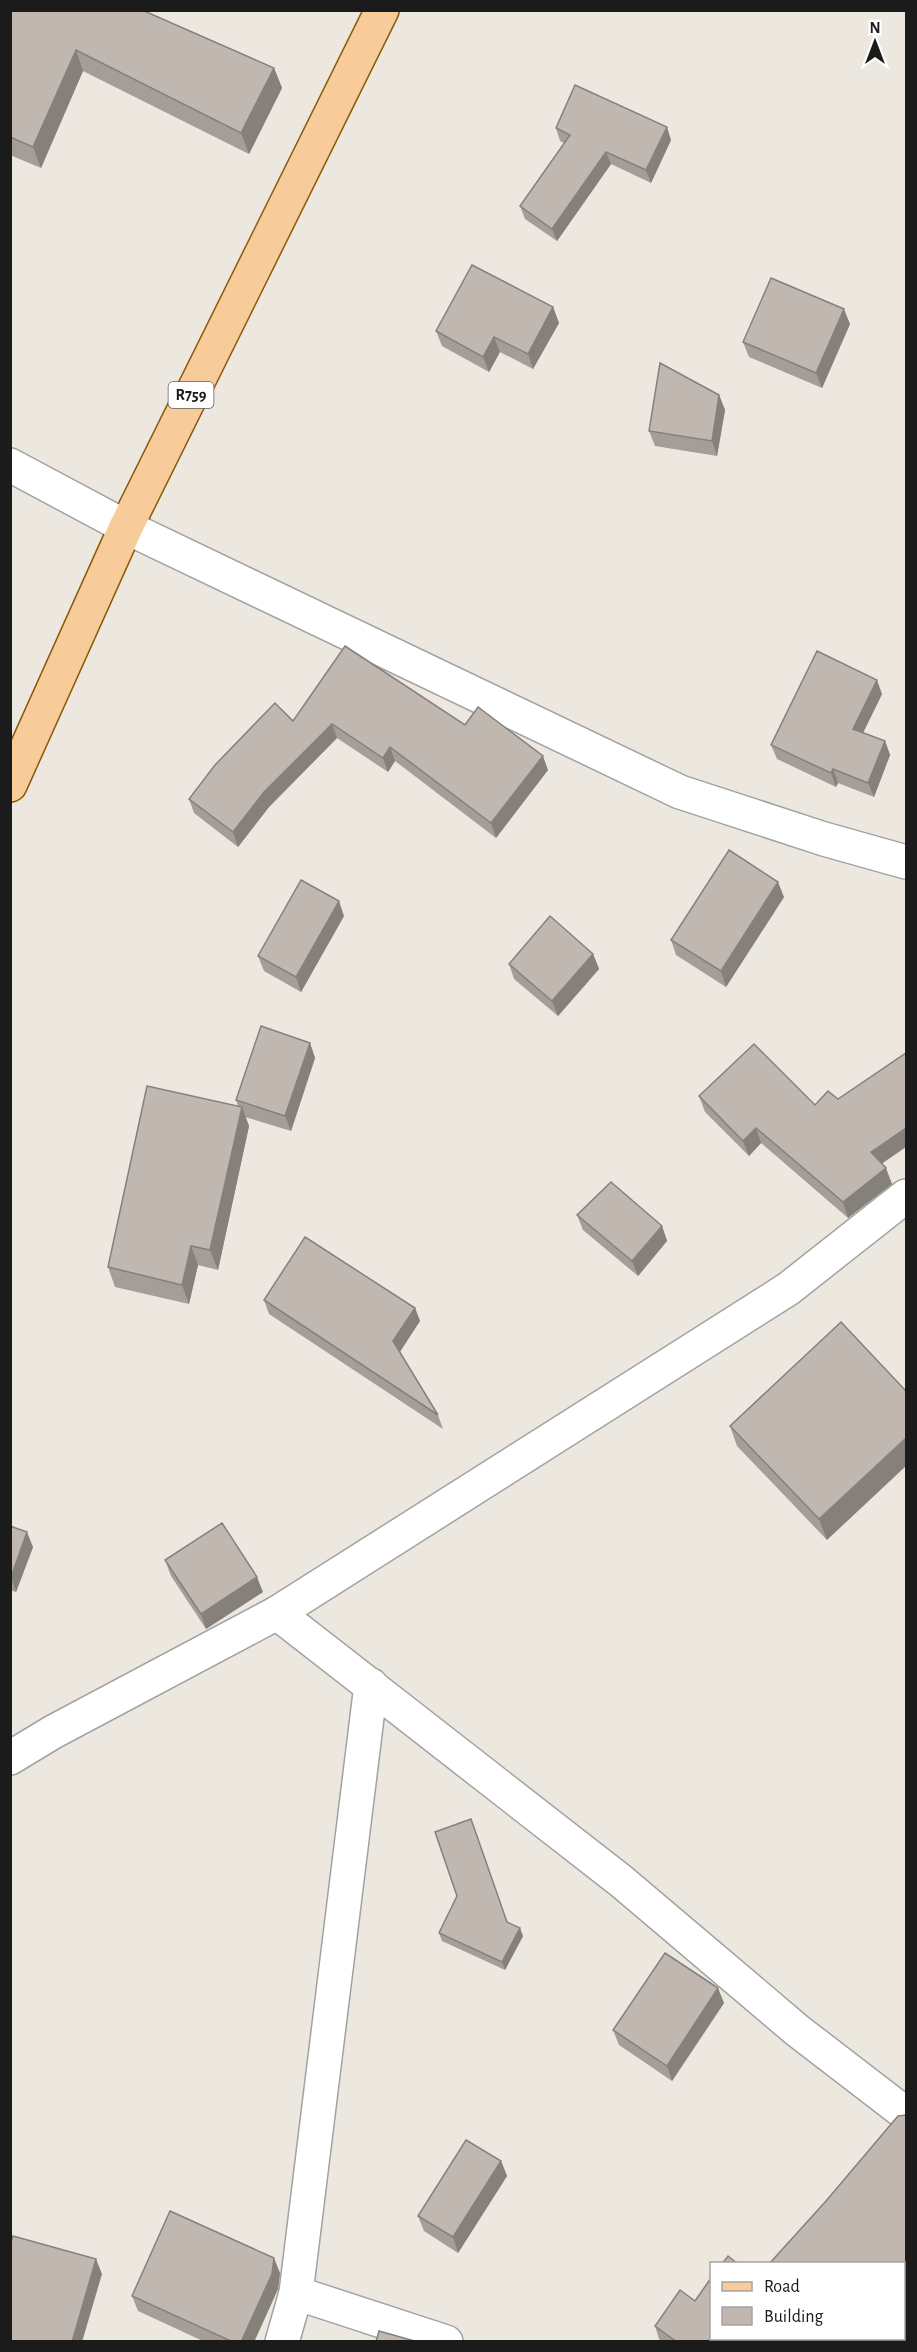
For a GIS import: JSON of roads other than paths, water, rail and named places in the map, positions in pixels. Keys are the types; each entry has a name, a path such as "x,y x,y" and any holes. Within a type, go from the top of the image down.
{"main road":[{"name":"R759","path":"10,785 126,527 382,10"}],"street":[{"path":"10,465 126,527 680,792 824,839 906,862"},
{"path":"10,1758 53,1732 277,1613 788,1289 906,1196"},
{"path":"277,1613 621,1881 798,2031 906,2114"},
{"path":"282,2342 296,2293 371,1685"},
{"path":"296,2293 446,2342"}]}
